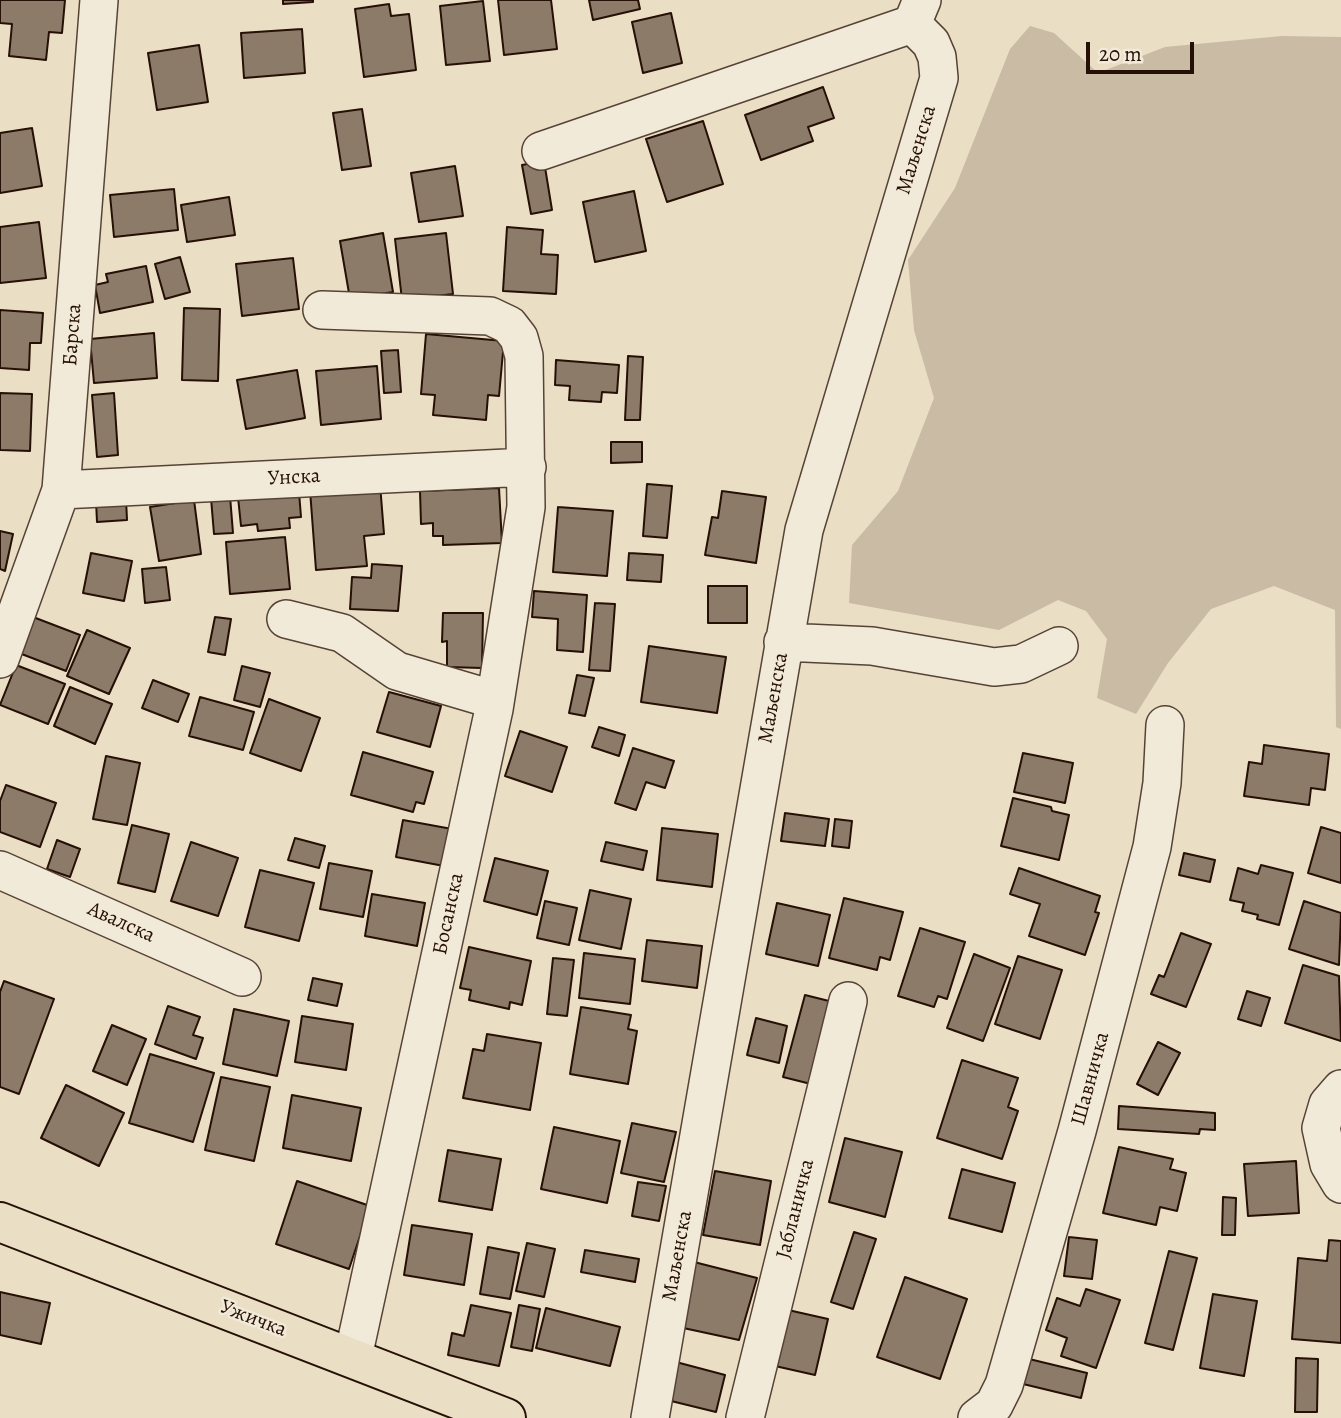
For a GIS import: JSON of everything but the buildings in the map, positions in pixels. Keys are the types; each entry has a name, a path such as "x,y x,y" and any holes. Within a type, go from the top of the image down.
{"main road":[{"name":"Ужичка","path":"0,1222 354,1357 490,1415"}],"street":[{"name":"Барска","path":"0,659 61,490 100,0"},
{"path":"541,151 917,12"},
{"name":"Маљенска","path":"650,1418 804,530 939,78 937,57 917,12"},
{"name":"Босанска","path":"322,310 490,316 509,325 519,338 524,356 526,507 495,700 354,1357"},
{"name":"Унска","path":"61,490 527,467"},
{"path":"286,619 342,633 397,671 495,700"},
{"path":"783,642 872,646 994,667 1021,664 1059,646"},
{"name":"Шавничка","path":"977,1418 994,1405 1004,1385 1081,1117 1152,847 1162,783 1165,726"},
{"name":"Авалска","path":"0,870 242,977"},
{"name":"Јабланичка","path":"745,1418 848,1001"},
{"path":"1341,1089 1328,1104 1321,1128 1329,1164 1341,1184"}],"shaded area":[{"path":"1030,26 1054,33 1098,73 1165,47 1282,36 1341,37 1341,729 1336,727 1335,610 1274,586 1211,609 1168,663 1136,714 1097,698 1107,639 1086,611 1058,600 999,630 849,603 852,545 898,491 934,398 914,330 908,260 955,188 1010,49"}]}
